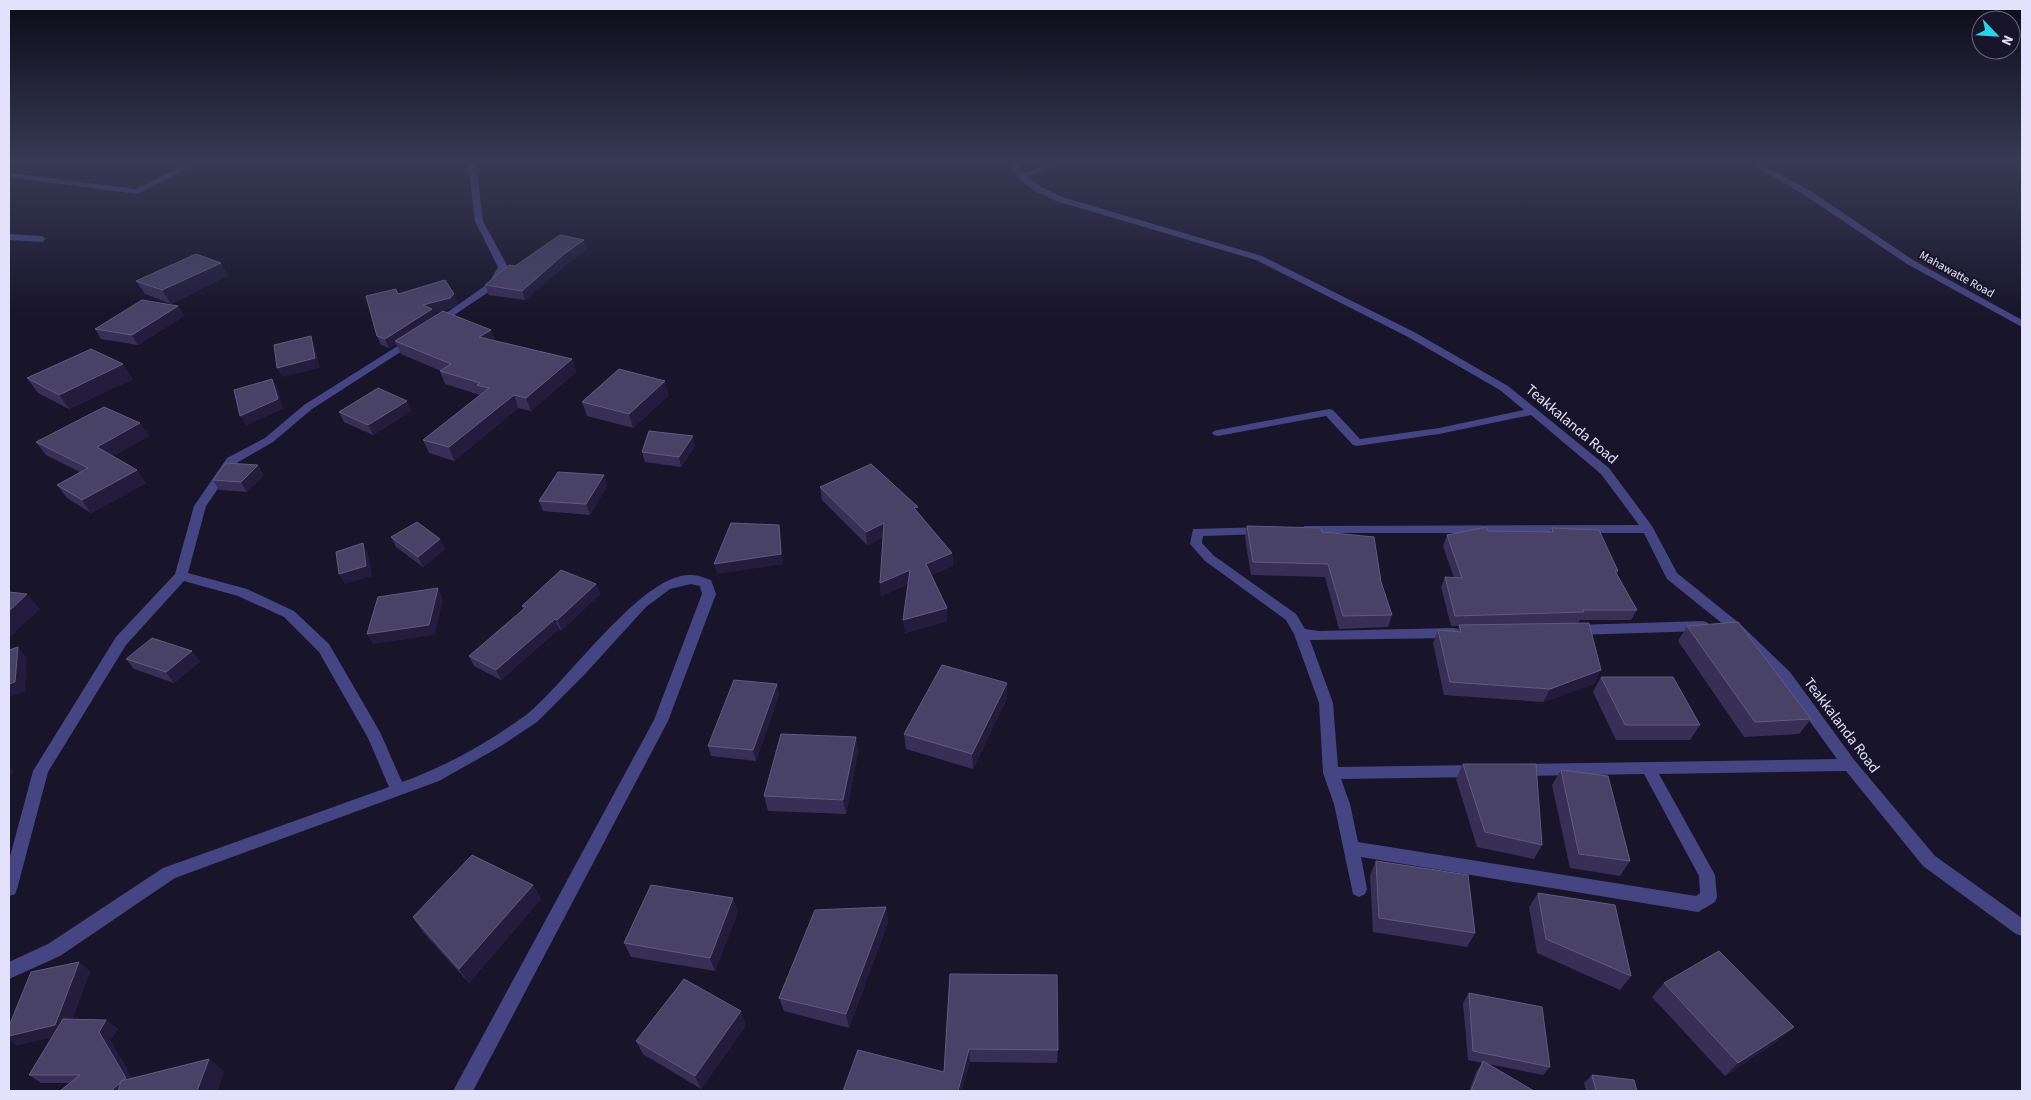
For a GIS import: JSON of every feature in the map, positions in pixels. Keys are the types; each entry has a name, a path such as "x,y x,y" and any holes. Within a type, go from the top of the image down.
{"street":[{"path":"9,889 41,771 121,641 181,576 200,506 231,461 269,440 308,407 457,311 493,285 503,267 479,221 478,214"},
{"name":"Teakkalanda Road","path":"1110,214 1259,258 1412,335 1504,388 1605,471 1648,529 1672,576 1734,626 1785,676 1850,765 1929,861 2022,928"},
{"name":"Mahawatte Road","path":"1839,214 1910,262 2022,324"},
{"path":"9,237 42,239"},
{"path":"1218,434 1329,412 1357,443 1439,431 1531,412"},
{"path":"1292,530 1648,529"},
{"path":"1273,530 1197,532 1196,544 1209,558 1291,617 1301,634 1326,703 1331,773 1342,804 1359,889"},
{"path":"181,576 242,592 289,614 324,648 376,736 398,790"},
{"path":"9,971 54,950 169,873 434,777 496,742 532,718 580,670 641,604 666,586 692,579 706,583 708,594 662,721 463,1091"},
{"path":"1566,630 1734,626"},
{"path":"1301,634 1319,636 1467,632"},
{"path":"1331,773 1850,765"},
{"path":"1351,848 1698,904 1709,897 1707,875 1648,768"}],"building":[{"path":"560,235 584,240 564,254 522,291 485,285 509,265 515,266"},
{"path":"196,254 221,263 162,290 136,281"},
{"path":"445,280 454,294 450,298 423,305 432,309 385,339 377,336 366,296 396,289 398,294"},
{"path":"142,300 178,306 132,335 95,329"},
{"path":"443,311 491,330 479,337 572,359 526,398 514,395 449,447 423,440 489,388 477,385 480,383 440,371 451,364 395,341"},
{"path":"311,336 315,358 277,368 274,345"},
{"path":"91,349 123,364 59,395 27,378"},
{"path":"619,369 665,381 629,414 582,402"},
{"path":"272,379 278,399 240,416 234,390"},
{"path":"378,388 407,401 368,425 339,412"},
{"path":"104,407 140,423 97,447 137,470 82,500 57,485 88,468 36,442"},
{"path":"649,431 693,436 679,457 642,452"},
{"path":"226,463 258,465 241,482 213,480"},
{"path":"871,464 918,507 914,508 952,553 926,564 947,608 903,620 910,570 880,583 884,523 866,532 820,487"},
{"path":"558,472 604,475 586,504 539,501"},
{"path":"417,522 440,539 418,557 391,537"},
{"path":"731,523 779,525 781,554 714,564"},
{"path":"1247,526 1321,528 1322,532 1374,537 1381,582 1392,615 1343,616 1328,564 1253,562"},
{"path":"1486,527 1488,531 1553,532 1552,528 1599,530 1618,571 1615,571 1637,610 1583,610 1584,612 1455,616 1445,577 1462,578 1447,535"},
{"path":"363,543 366,566 339,574 336,552"},
{"path":"561,570 596,584 557,620 555,619 496,670 469,656 526,607 522,606"},
{"path":"438,588 429,625 367,634 378,597"},
{"path":"9,592 27,594 9,611"},
{"path":"1738,622 1811,719 1755,722 1687,626"},
{"path":"1589,623 1601,670 1550,689 1450,682 1438,630 1461,632 1459,625"},
{"path":"152,638 192,651 166,672 126,659"},
{"path":"18,647 15,682 9,684 9,650"},
{"path":"942,665 1007,683 972,754 904,734"},
{"path":"1601,677 1673,677 1700,725 1625,725"},
{"path":"734,680 777,684 753,750 708,746"},
{"path":"781,734 856,737 843,800 764,796"},
{"path":"1463,764 1536,764 1542,845 1485,832"},
{"path":"1561,770 1608,776 1630,861 1579,854"},
{"path":"472,855 533,885 459,969 413,917"},
{"path":"1376,861 1468,875 1475,933 1379,918"},
{"path":"651,885 733,898 710,958 624,943"},
{"path":"1538,893 1615,905 1631,976 1546,939"},
{"path":"886,907 846,1014 779,998 815,910"},
{"path":"1719,951 1794,1027 1738,1063 1664,983"},
{"path":"79,962 55,1025 9,1036 9,1026 31,972"},
{"path":"950,974 1057,975 1058,1050 969,1049 958,1091 843,1091 858,1050 944,1072"},
{"path":"684,979 741,1011 695,1076 636,1041"},
{"path":"1469,993 1542,1007 1550,1067 1473,1051"},
{"path":"63,1019 106,1020 99,1032 126,1078 111,1091 60,1091 80,1075 29,1075"},
{"path":"209,1059 197,1091 118,1091 121,1081"},
{"path":"1483,1061 1534,1091 1471,1091"},
{"path":"1592,1075 1634,1080 1637,1091 1596,1091"}]}
